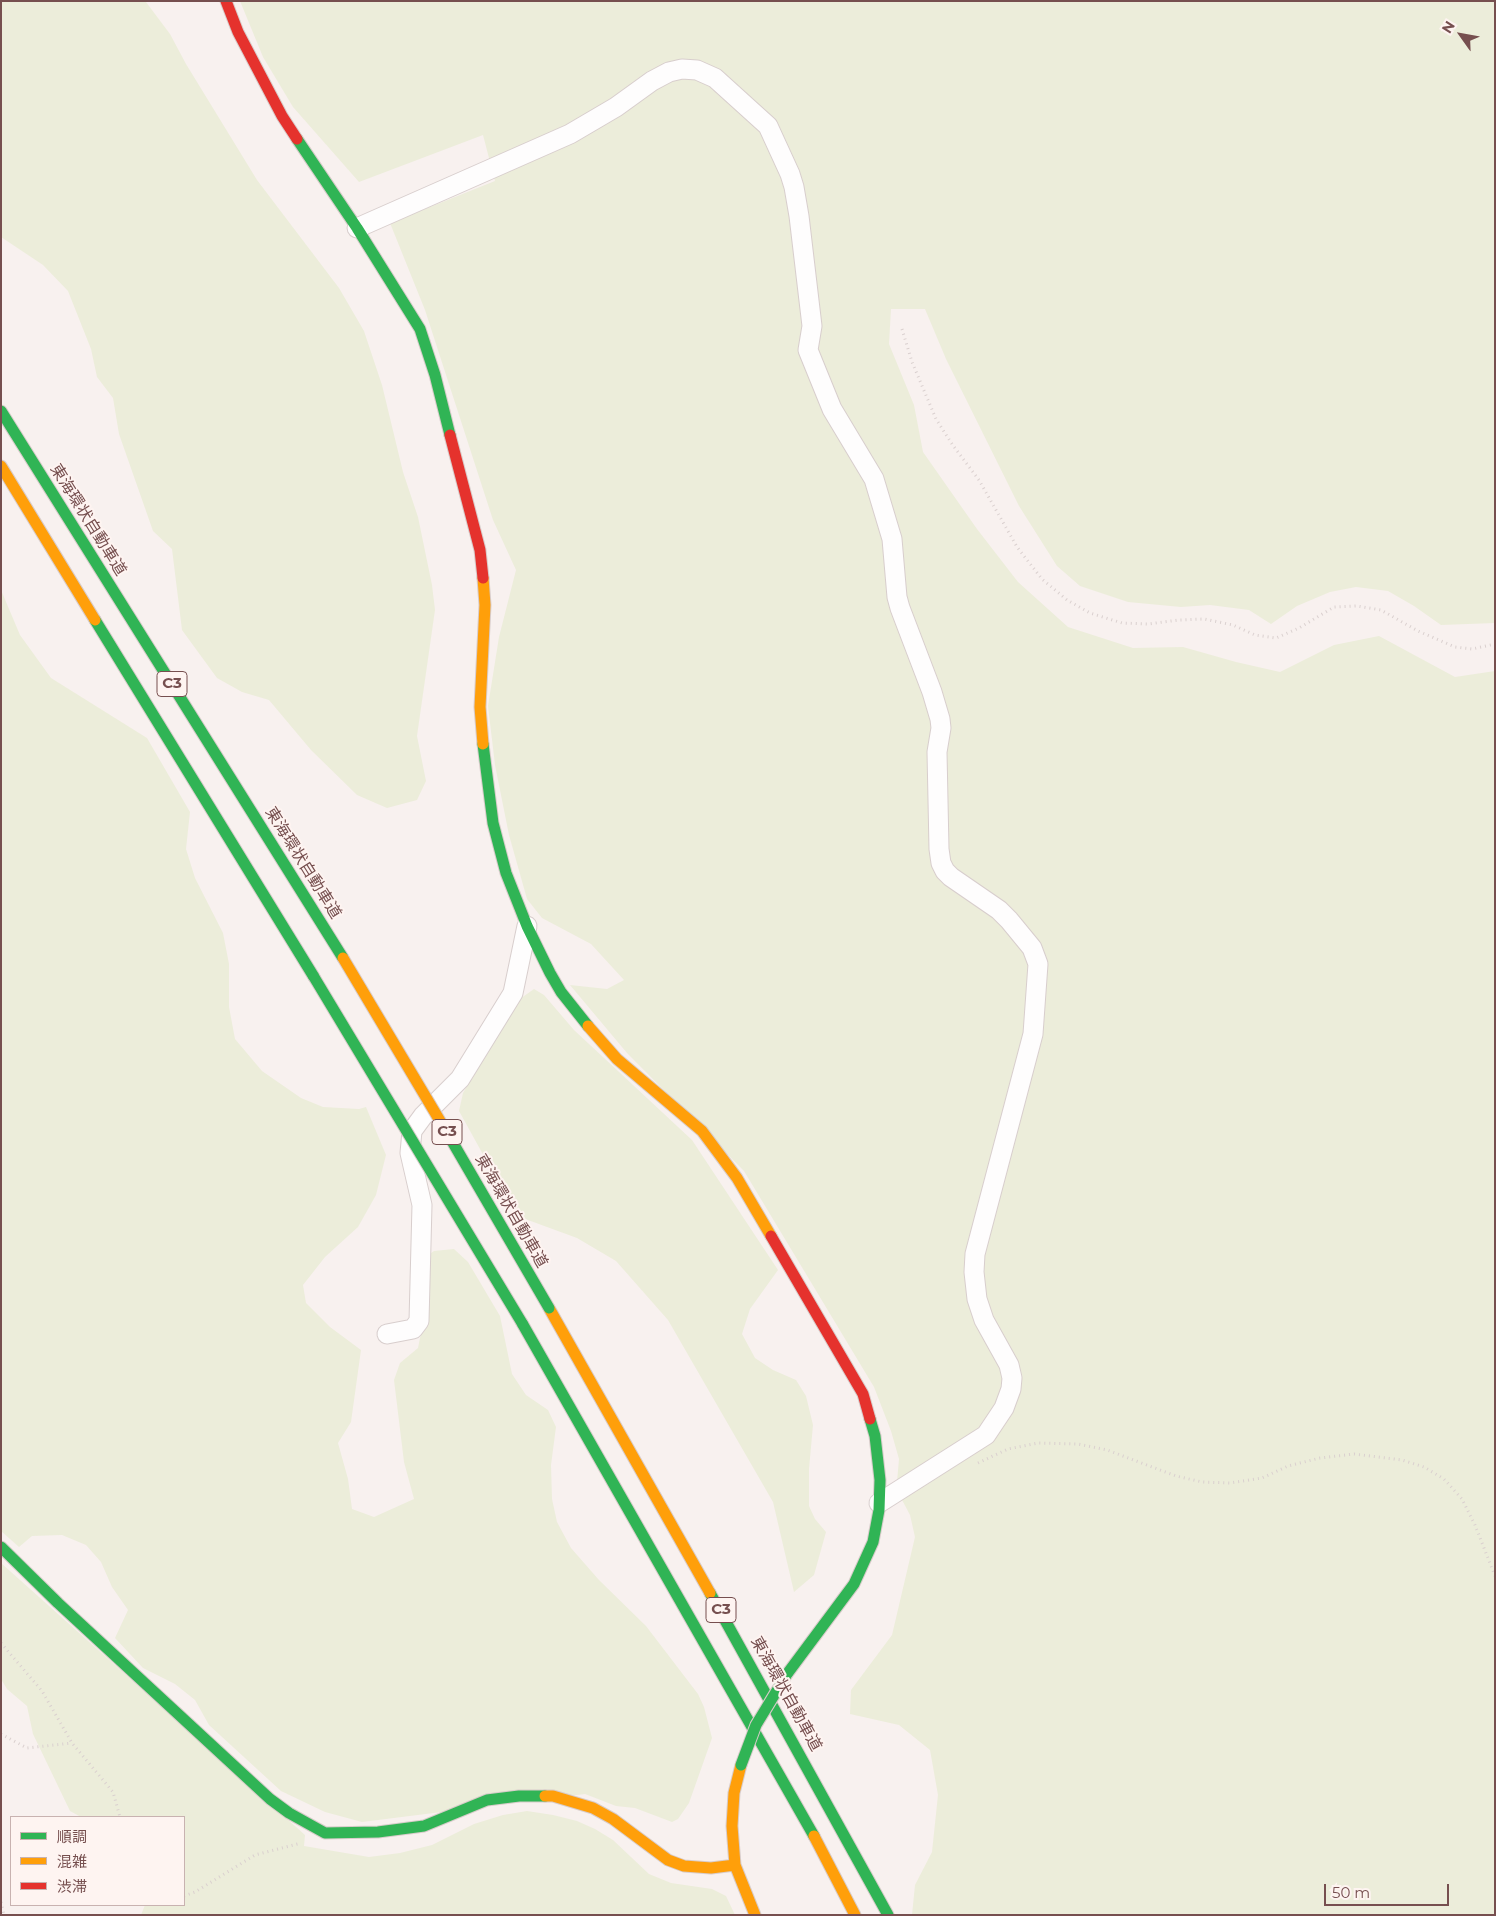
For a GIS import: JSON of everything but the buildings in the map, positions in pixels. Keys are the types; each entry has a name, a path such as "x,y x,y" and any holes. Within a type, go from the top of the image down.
{"main road":[{"path":"226,1 238,32 282,116 357,228 420,329 435,375 480,550 485,605 480,707 484,764 493,823 506,872 527,926 557,986 580,1017 617,1059 702,1131 736,1178 863,1394 875,1436 880,1480 879,1503 873,1542 854,1584 787,1674 756,1726 741,1765 734,1793 732,1826 735,1865 755,1915"},
{"name":"東海環状自動車道","path":"1,411 343,958 435,1111 720,1608 846,1835 888,1915"},
{"name":"C3","path":"1,466 314,977 522,1323 821,1849 855,1915"},
{"path":"1,1547 58,1603 270,1799 296,1817 325,1833 378,1832 424,1826 487,1800 519,1796 553,1796 593,1808 613,1819 668,1860 684,1866 711,1868 735,1865"}],"street":[{"path":"357,228 570,134 616,107 652,81 669,72 682,69 697,70 715,78 768,126 790,174 799,216 812,326 808,350 832,409 874,479 892,539 897,597 900,608 932,692 940,719 941,728 937,752 939,849 942,863 945,871 951,877 999,910 1009,920 1028,943 1038,964 1034,1034 975,1254 974,1272 977,1299 984,1320 1009,1365 1012,1378 1010,1394 1004,1408 986,1435 879,1503"},
{"path":"387,1334 413,1329 419,1321 422,1204 410,1153 412,1131 423,1116 460,1079 512,993 527,926"}],"path":[{"path":"902,329 912,362 936,419 979,480 1017,547 1042,579 1067,600 1090,613 1122,623 1148,624 1204,619 1234,625 1255,635 1276,638 1299,628 1334,607 1357,606 1381,610 1418,631 1455,647 1472,649 1495,644"},
{"path":"972,1466 1008,1449 1038,1443 1078,1444 1107,1450 1176,1476 1202,1482 1230,1483 1262,1478 1288,1466 1320,1458 1354,1454 1402,1460 1424,1467 1444,1479 1462,1499 1475,1525 1495,1576"},
{"path":"1,1642 42,1691 72,1743 113,1792 120,1816"},
{"path":"1,1734 27,1748 72,1743"},
{"path":"185,1896 195,1892 255,1855 301,1843 325,1833"},
{"path":"1,1902 4,1915"}],"green space":[{"path":"1,1 146,2 170,34 186,64 257,180 339,288 364,331 382,385 403,472 418,517 432,585 435,610 417,736 426,781 417,800 387,808 357,795 311,750 269,700 242,692 217,678 182,630 172,549 153,531 119,434 113,398 97,377 91,349 68,291 43,265 1,237"},
{"path":"240,1 1495,1 1495,623 1441,625 1388,591 1356,587 1330,592 1297,606 1271,624 1249,610 1210,605 1181,607 1128,602 1080,586 1057,566 1019,506 946,359 925,309 891,309 889,344 914,405 923,452 977,529 1018,582 1068,627 1133,648 1183,647 1280,672 1334,645 1379,636 1455,677 1495,671 1495,1915 912,1915 915,1885 932,1852 938,1795 930,1750 899,1725 850,1714 851,1690 892,1635 915,1537 910,1515 900,1496 897,1482 899,1459 891,1431 874,1387 744,1171 627,1053 570,985 607,989 624,980 591,944 542,918 527,899 509,835 495,765 488,706 499,637 516,570 493,520 425,310 390,223 495,181 483,135 359,182 293,107 263,57"},
{"path":"1,590 20,635 51,678 147,738 190,812 186,849 195,878 223,933 229,964 229,1007 235,1039 262,1071 301,1098 323,1107 359,1109 366,1107 386,1155 376,1195 358,1227 325,1257 303,1285 306,1303 330,1327 361,1350 351,1422 338,1443 348,1479 352,1509 374,1517 414,1499 404,1462 394,1380 400,1363 418,1348 423,1323 428,1255 434,1251 454,1249 468,1262 500,1316 512,1374 526,1395 548,1410 556,1427 551,1465 552,1499 557,1522 571,1548 599,1580 646,1626 698,1694 704,1707 712,1738 689,1803 678,1819 672,1822 635,1808 616,1806 585,1794 362,1822 325,1812 281,1791 209,1725 195,1700 175,1684 143,1668 115,1638 128,1610 112,1587 101,1562 86,1545 62,1535 32,1536 19,1547 1,1531"},
{"path":"534,989 544,995 574,1030 692,1140 778,1270 750,1309 742,1334 755,1358 773,1370 796,1380 806,1396 813,1425 809,1469 809,1506 815,1519 826,1532 814,1575 794,1592 773,1502 668,1320 616,1261 577,1238 517,1216 459,1111 463,1093 517,1001"},
{"path":"1,1563 305,1835 304,1846 369,1857 400,1853 432,1845 474,1824 503,1815 527,1811 553,1815 577,1821 613,1840 649,1874 671,1883 712,1889 726,1896 735,1915 141,1915 145,1906 185,1906 185,1816 79,1816 70,1811 33,1734 27,1706 7,1689 1,1679"}],"traffic: fast":[{"path":"297,139 357,228 420,329 435,375 450,435"},
{"path":"1,411 343,958"},
{"path":"95,620 314,977"},
{"path":"483,744 493,823 506,873 527,926 550,973 561,992 588,1026"},
{"path":"314,977 522,1323"},
{"path":"449,1136 549,1308"},
{"path":"522,1323 814,1836"},
{"path":"787,1674 854,1584 873,1542 879,1510 880,1480 875,1436 870,1419"},
{"path":"1,1547 58,1603 270,1799 289,1813 325,1833 378,1832 424,1826 487,1800 519,1796 545,1796"},
{"path":"710,1593 888,1915"},
{"path":"741,1765 756,1725 787,1674"}],"traffic: slow":[{"path":"1,466 95,620"},
{"path":"483,578 485,605 480,707 483,744"},
{"path":"343,958 449,1136"},
{"path":"588,1026 617,1059 702,1131 737,1178 771,1236"},
{"path":"549,1308 710,1593"},
{"path":"741,1765 734,1793 732,1826 735,1865 755,1915"},
{"path":"545,1796 553,1796 593,1808 613,1819 668,1860 684,1866 711,1868 735,1865"},
{"path":"814,1836 855,1915"}],"traffic: jam":[{"path":"226,1 238,32 282,116 297,139"},
{"path":"450,435 480,550 483,578"},
{"path":"771,1236 863,1394 870,1419"}]}
